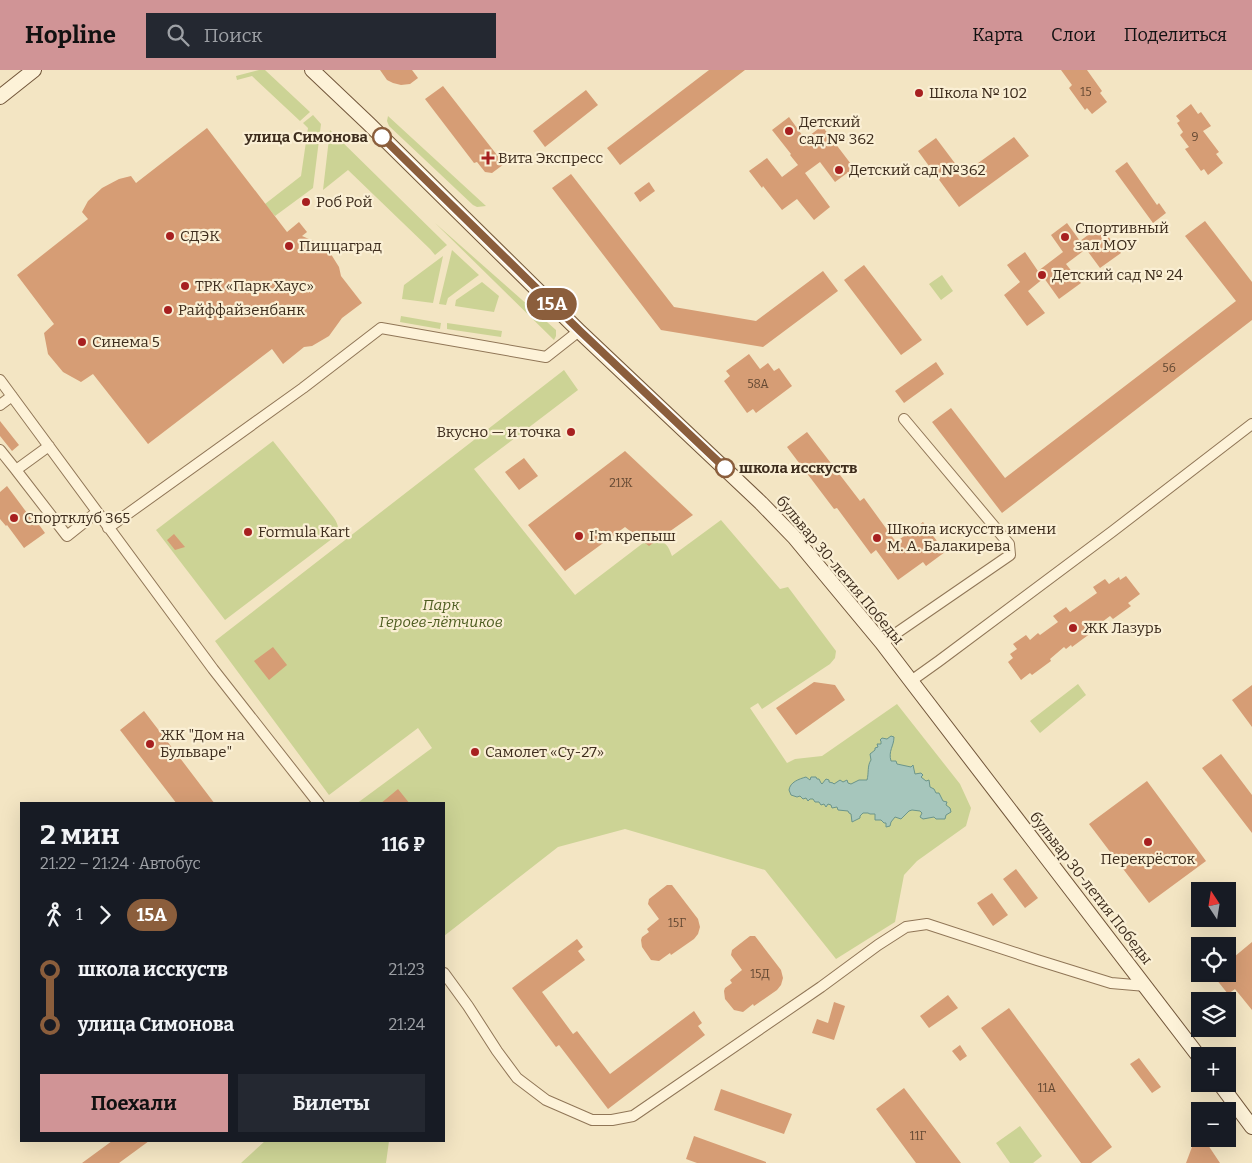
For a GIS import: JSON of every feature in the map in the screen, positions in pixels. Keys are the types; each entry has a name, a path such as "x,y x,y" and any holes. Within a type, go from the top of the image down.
{"main road":[{"path":"0,97 34,70"},
{"name":"бульвар 30-летия Победы","path":"312,70 794,537 912,681 1192,1047"},
{"path":"1226,1092 1252,1127"}],"street":[{"path":"108,528 303,388 381,328 546,357 580,331"},
{"path":"0,380 213,670 317,802"},
{"path":"0,405 12,396"},
{"path":"882,643 1010,555 1009,544 904,419"},
{"path":"912,681 1252,424"},
{"path":"16,470 49,446"},
{"path":"0,450 67,536 97,512"},
{"path":"445,974 517,1078 546,1100 592,1120 612,1120 633,1116 906,927 927,924 1111,983 1146,986"}],"green space":[{"path":"265,70 310,112 300,121 252,76 237,80 236,76"},
{"path":"313,115 321,124 313,188 275,216 265,204 301,176 308,128 303,123"},
{"path":"388,116 486,206 477,207 473,205 389,126"},
{"path":"330,130 447,245 435,255 348,170 323,190"},
{"path":"435,223 556,330 554,340"},
{"path":"452,250 479,275 448,298 446,305 439,304"},
{"path":"443,256 433,303 402,299 404,285"},
{"path":"942,275 953,291 941,300 929,284"},
{"path":"482,282 499,296 494,312 455,306 456,300"},
{"path":"401,316 441,323 440,329 400,322"},
{"path":"447,323 502,331 501,337 447,329"},
{"name":"Парк Героев-лётчиков","path":"564,370 578,390 474,469 575,595 651,537 665,544 672,556 721,520 780,589 788,587 836,651 835,658 830,664 762,709 758,703 750,708 787,763 795,759 822,756 897,704 960,784 971,808 966,826 917,861 904,875 895,922 836,959 765,870 625,829 558,847 445,935 445,802 359,802 432,748 418,728 329,795 215,641"},
{"name":"Formula Kart","path":"273,441 334,518 338,526 337,535 225,620 156,530"},
{"path":"1078,684 1086,695 1040,733 1030,721"},
{"path":"1020,1126 1042,1156 1033,1163 1010,1163 996,1143"},
{"path":"264,1142 389,1142 386,1163 241,1163"}],"water":[{"path":"891,736 894,737 890,754 891,761 911,767 913,765 915,774 921,773 923,775 921,777 926,781 929,780 930,787 936,793 939,793 943,801 947,802 946,805 950,808 951,812 946,815 945,819 936,819 934,817 923,819 920,817 922,813 920,811 912,810 901,819 895,817 890,826 886,827 886,823 881,820 875,820 875,814 863,813 860,818 852,822 851,814 848,811 838,810 837,807 832,808 828,804 826,807 824,804 821,805 819,802 815,802 813,799 808,801 806,798 803,799 800,796 791,795 789,790 791,785 806,777 810,780 811,777 816,777 822,784 826,779 834,784 840,780 843,782 847,780 851,784 859,780 867,780 871,760 870,754 878,747 877,744 881,744 880,740 882,738 887,739"}],"building":[{"path":"380,70 412,70 418,78 410,84 401,85 387,80"},
{"path":"709,70 745,70 620,165 607,148"},
{"path":"1061,70 1087,70 1102,91 1100,93 1107,102 1092,114 1087,108 1085,110 1069,88 1072,85"},
{"path":"443,86 504,164 492,173 485,172 477,162 474,163 425,99"},
{"path":"586,90 598,105 545,147 533,131"},
{"path":"1191,104 1198,114 1201,112 1211,126 1203,131 1219,152 1216,154 1223,163 1208,175 1204,169 1201,171 1185,149 1189,147 1180,135 1183,132 1177,123 1180,121 1176,116"},
{"name":"Детский сад №362","path":"789,117 805,139 822,126 854,168 835,182 820,162 805,173 830,207 814,220 797,199 782,210 749,171 767,158 782,177 798,165 772,130"},
{"name":"ТРК «Парк Хаус»","path":"207,128 287,232 299,222 307,232 302,236 316,242 329,251 339,267 341,276 362,303 342,318 329,336 312,346 304,347 283,364 272,349 148,444 93,374 81,382 63,372 48,354 44,333 54,324 17,275 88,219 82,212 88,201 102,188 119,179 131,176 136,183"},
{"path":"1014,137 1029,156 959,207 918,151 936,138 963,174"},
{"path":"1127,162 1157,205 1159,203 1166,213 1153,223 1115,171"},
{"path":"571,174 674,307 756,321 823,271 838,291 763,347 661,330 552,188"},
{"path":"649,182 655,191 640,202 634,193"},
{"path":"1205,221 1252,282 1252,320 1002,513 932,422 951,408 1005,478 1236,301 1185,236"},
{"path":"1067,223 1080,241 1100,226 1121,253 1100,268 1086,249 1066,264 1081,283 1059,299 1044,278 1028,291 1045,313 1027,326 1004,295 1020,282 1007,265 1025,252 1038,271 1063,252 1051,235"},
{"path":"864,265 922,340 901,355 844,280"},
{"path":"749,354 760,369 768,363 774,371 779,368 792,386 756,413 753,409 747,413 724,381 730,376 726,371"},
{"path":"936,362 944,374 904,403 895,391"},
{"path":"0,421 19,445 12,451 0,436"},
{"name":"Школа искусств имени М. А. Балакирева","path":"807,432 860,501 864,498 896,542 923,522 945,552 926,566 923,562 898,580 876,550 871,554 837,508 834,509 787,447"},
{"path":"625,451 693,515 649,546 625,527 565,571 528,525"},
{"path":"524,458 538,476 519,490 505,472"},
{"path":"7,486 33,521 35,519 45,533 24,548 7,525 0,519 0,492"},
{"path":"174,534 185,547 175,550 167,540"},
{"name":"ЖК Лазурь","path":"1126,576 1140,594 1128,603 1131,606 1113,619 1110,616 1072,647 1071,645 1066,649 1064,647 1050,659 1051,661 1032,675 1030,673 1021,680 1008,662 1013,658 1010,654 1017,649 1013,644 1026,635 1030,640 1038,633 1040,635 1058,622 1053,616 1066,607 1070,612 1097,593 1093,587 1105,579 1109,584 1119,577 1120,580"},
{"path":"273,647 287,665 269,680 254,661"},
{"path":"814,682 835,685 845,700 796,735 776,708"},
{"path":"1252,685 1252,727 1232,700"},
{"name":"ЖК \"Дом на Бульваре\"","path":"144,711 213,802 175,802 120,730"},
{"path":"1221,754 1252,795 1252,833 1202,768"},
{"name":"Перекрёсток","path":"1147,781 1206,861 1149,903 1089,824"},
{"path":"398,789 408,802 382,802"},
{"path":"1016,869 1038,898 1025,908 1003,879"},
{"path":"667,885 672,885 698,919 700,927 694,939 671,955 670,953 659,961 651,960 642,947 641,940 649,932 647,929 659,919 648,904 649,899"},
{"path":"992,893 1008,915 993,926 977,903"},
{"path":"750,936 755,936 781,970 783,978 777,990 743,1012 734,1010 725,999 724,991 732,983 730,980 742,970 731,955 732,950"},
{"path":"577,939 583,947 578,951 585,960 542,992 573,1034 577,1031 610,1074 694,1011 702,1023 698,1026 705,1035 608,1109 559,1045 556,1047 512,988"},
{"path":"1252,942 1252,1010 1235,989 1226,992 1218,982 1236,982 1236,955"},
{"path":"948,995 958,1008 929,1028 920,1016"},
{"path":"834,1002 845,1006 834,1040 812,1033 817,1019 828,1023"},
{"path":"1009,1008 1112,1147 1091,1163 1081,1163 981,1028"},
{"path":"960,1045 967,1056 960,1061 952,1051"},
{"path":"1139,1058 1161,1087 1152,1093 1130,1064"},
{"path":"904,1088 961,1163 916,1163 876,1109"},
{"path":"721,1089 792,1114 784,1134 714,1110"},
{"path":"694,1136 766,1163 697,1163 686,1159"},
{"path":"111,1142 148,1142 119,1163 82,1163"},
{"path":"1192,1147 1209,1147 1220,1163 1186,1163"}],"bus line":[{"name":"15А","path":"382,137 580,331 725,468"}],"place":[{"name":"Школа № 102","path":"919,93"},
{"name":"Детский сад № 362","path":"789,131"},
{"name":"улица Симонова","path":"382,137"},
{"name":"Вита Экспресс","path":"488,158"},
{"name":"Детский сад №362","path":"839,170"},
{"name":"Роб Рой","path":"306,202"},
{"name":"СДЭК","path":"170,236"},
{"name":"Спортивный зал МОУ","path":"1065,237"},
{"name":"Пиццаград","path":"289,246"},
{"name":"Детский сад № 24","path":"1042,275"},
{"name":"ТРК «Парк Хаус»","path":"185,286"},
{"name":"Райффайзенбанк","path":"168,310"},
{"name":"Синема 5","path":"82,342"},
{"name":"Вкусно — и точка","path":"571,432"},
{"name":"школа исскуств","path":"725,468"},
{"name":"Спортклуб 365","path":"14,518"},
{"name":"Formula Kart","path":"248,532"},
{"name":"I'm крепыш","path":"579,536"},
{"name":"Школа искусств имени М. А. Балакирева","path":"877,538"},
{"name":"ЖК Лазурь","path":"1073,628"},
{"name":"ЖК \"Дом на Бульваре\"","path":"150,744"},
{"name":"Самолет «Су-27»","path":"475,752"},
{"name":"Перекрёсток","path":"1148,842"}]}
